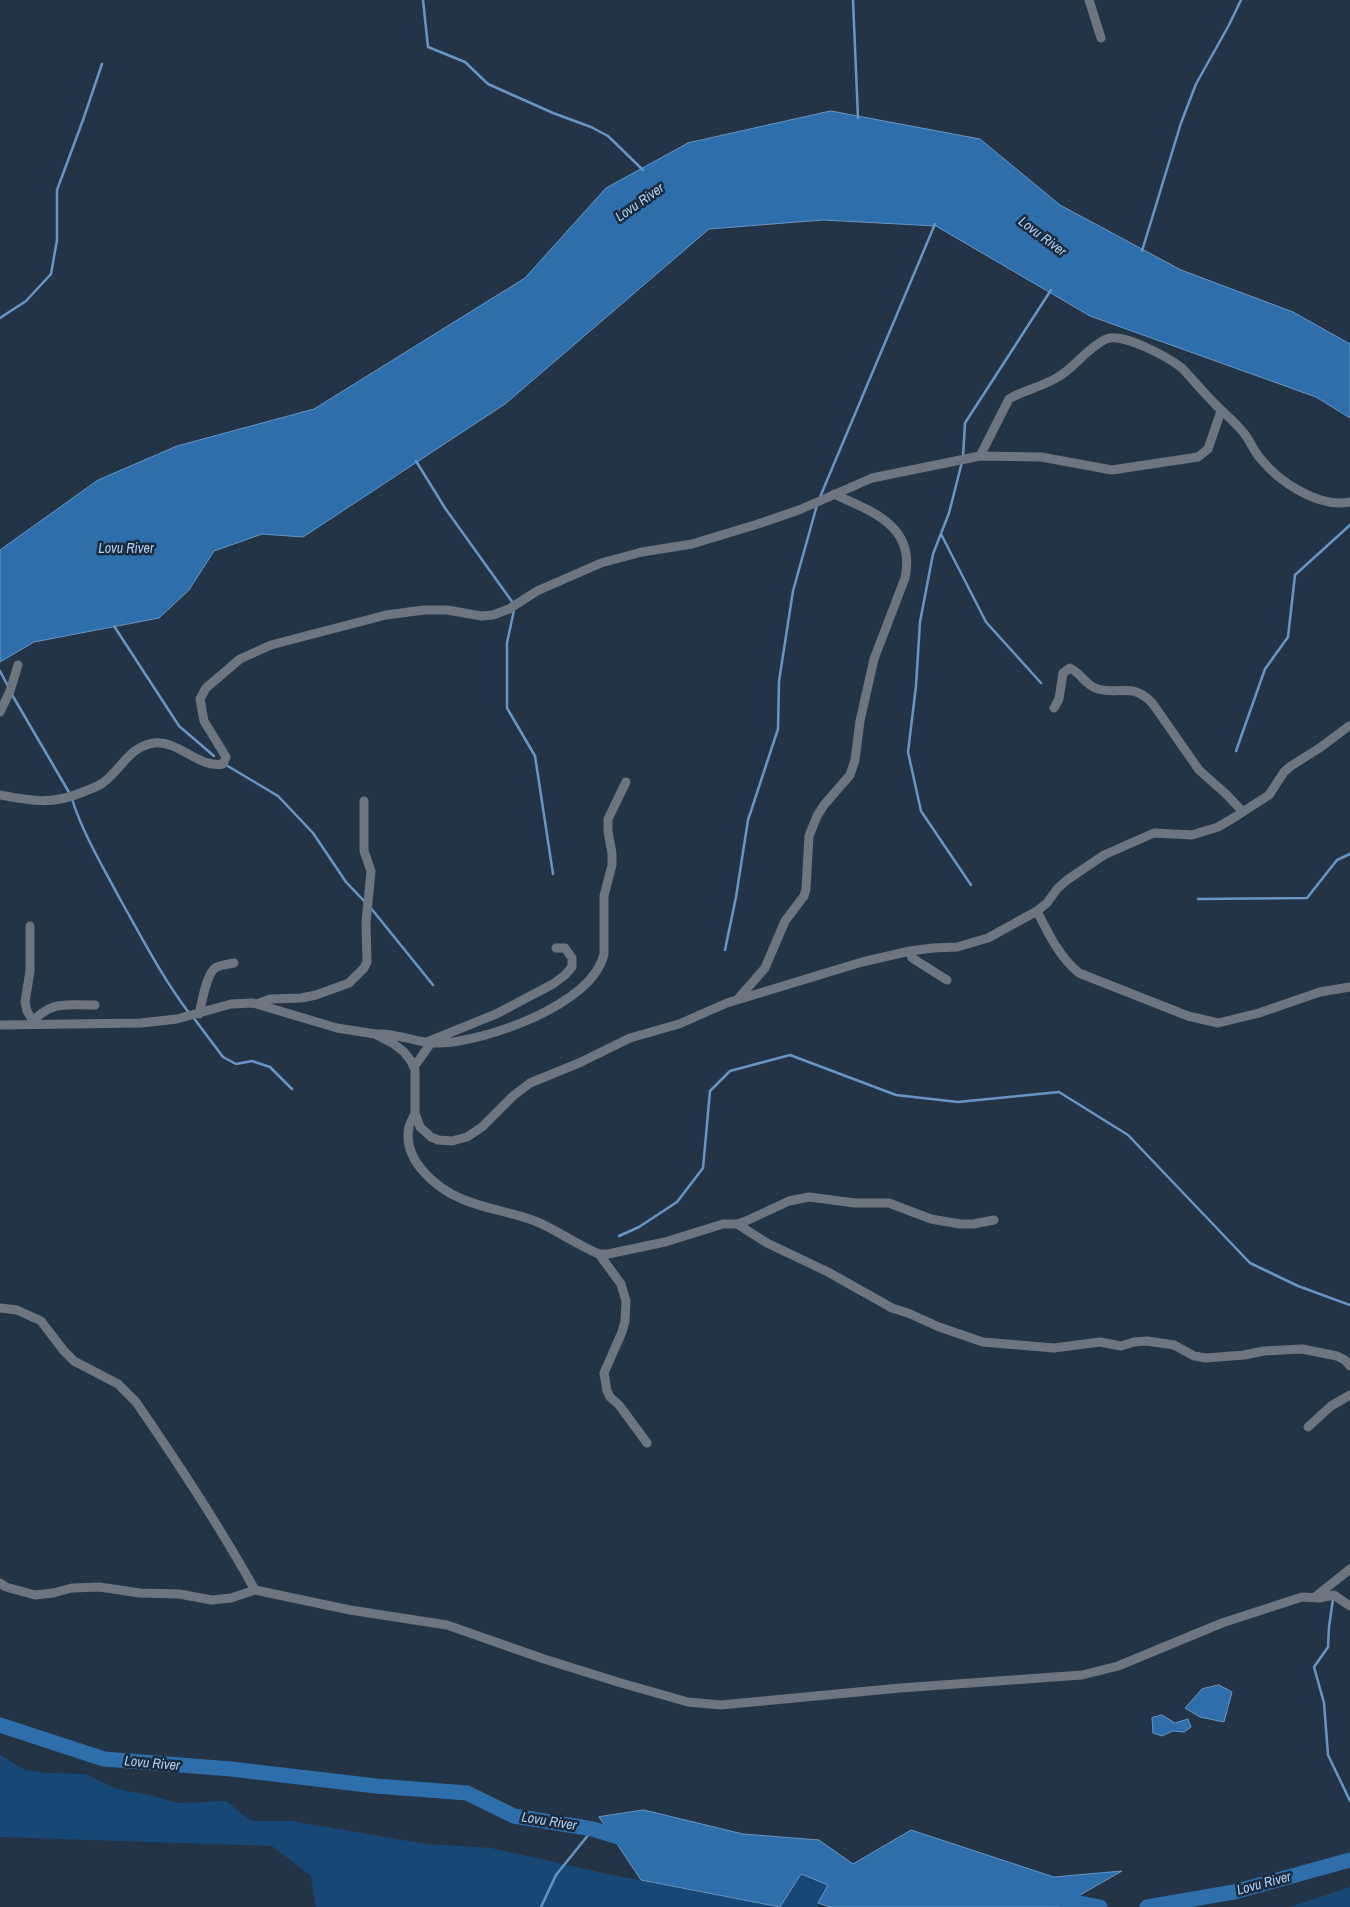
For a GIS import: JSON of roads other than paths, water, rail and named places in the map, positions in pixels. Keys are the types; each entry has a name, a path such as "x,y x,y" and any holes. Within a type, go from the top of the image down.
{"street":[{"path":"1089,0 1101,38"},
{"path":"980,456 1009,399 1055,380 1097,345 1110,338 1126,339 1173,361 1182,368 1244,434 1267,466 1289,484 1304,493 1323,500 1350,502"},
{"path":"0,795 45,801 71,797 103,783 127,757 146,745 155,743 173,746 210,763 223,764 226,757 204,721 200,699 206,688 240,659 254,651 386,615 424,610 447,610 481,616 493,615 509,609 545,587 601,563 642,552 692,544 758,524 799,510 872,478 980,456 1041,457 1112,470 1198,457 1208,449 1221,411"},
{"path":"736,1000 764,968 785,920 804,896 809,836 821,811 853,769 860,721 874,659 902,586 908,564 905,546 891,526 878,515 834,494"},
{"path":"0,712 10,691 18,665"},
{"path":"1054,708 1059,700 1064,673 1070,668 1092,687 1098,689 1121,689 1140,694 1153,704 1200,770 1243,812"},
{"path":"375,1034 404,1052 414,1068 415,1114 420,1127 431,1137 446,1142 466,1137 482,1127 513,1096 536,1080 579,1063 630,1038 679,1024 736,1000 862,962 910,951 957,947 988,938 1037,911 1047,903 1057,889 1067,880 1094,860 1111,851 1154,833 1192,835 1218,827 1268,795 1284,772 1291,766 1349,726"},
{"path":"0,1025 140,1023 178,1019 244,1002 257,1004 337,1028 396,1035 429,1043 451,1042 486,1036 552,1008 581,988 602,963 604,949 604,896 612,865 608,819 626,782"},
{"path":"257,1004 270,999 301,998 338,987 360,975 364,968 367,962 366,923 371,871 364,851 364,801"},
{"path":"1037,911 1061,953 1071,966 1079,972 1188,1016 1218,1022 1259,1013 1320,992 1350,987"},
{"path":"30,926 30,971 25,1002 31,1024"},
{"path":"414,1068 429,1043 496,1014 562,978 569,971 572,962 567,950 563,947 556,948"},
{"path":"910,951 912,958 947,980"},
{"path":"199,1014 208,979 212,971 219,966 234,962"},
{"path":"31,1024 44,1010 55,1006 95,1005"},
{"path":"415,1114 409,1127 412,1153 420,1169 431,1179 460,1199 533,1220 599,1254 621,1284 626,1302 625,1321 604,1372 607,1391 647,1444"},
{"path":"599,1254 608,1254 665,1242 722,1224 737,1224 755,1218 789,1201 809,1197 855,1204 889,1203 931,1219 960,1224 974,1224 994,1220"},
{"path":"737,1224 767,1243 828,1272 892,1308 983,1342 1054,1348 1100,1342 1121,1346 1147,1341 1174,1345 1194,1356 1206,1358 1244,1355 1264,1351 1302,1350 1337,1356 1345,1360 1350,1366"},
{"path":"0,1308 17,1310 41,1322 74,1361 108,1378 128,1392 204,1502 255,1590"},
{"path":"1308,1426 1332,1406 1350,1395"},
{"path":"1314,1597 1350,1569"},
{"path":"0,1583 6,1587 35,1595 72,1588 99,1587 140,1593 179,1594 212,1600 231,1598 255,1590 350,1610 448,1626 621,1683 688,1702 721,1705 900,1688 1082,1675 1118,1666 1222,1623 1302,1597 1334,1595 1350,1606"}],"water":[{"name":"Lovu River","path":"831,111 980,139 1060,205 1181,270 1293,312 1350,344 1350,418 1316,397 1090,316 936,226 823,220 709,229 505,404 303,537 262,534 214,551 189,590 159,618 34,642 0,662 0,550 98,480 177,446 314,409 525,278 606,188 688,143"},
{"path":"1219,1685 1232,1692 1224,1722 1200,1717 1185,1708 1202,1689"},
{"path":"1162,1715 1175,1723 1188,1719 1191,1727 1184,1732 1173,1731 1162,1736 1153,1733 1152,1718"},
{"path":"644,1810 743,1834 819,1840 853,1864 911,1830 1054,1877 1122,1871 1059,1907 830,1907 818,1903 828,1885 801,1874 780,1907 641,1880 599,1817"}],"waterway":[{"path":"423,0 428,47 465,62 488,84 608,136 643,170"},
{"path":"853,0 858,118"},
{"path":"1142,251 1181,123 1196,84 1241,0"},
{"path":"0,318 26,301 51,274 57,240 57,190 102,64"},
{"path":"820,497 935,224"},
{"path":"963,457 965,423 1051,290"},
{"path":"416,461 445,508 513,603"},
{"path":"962,462 949,513 933,554 920,622 916,686 908,752 921,811 971,885"},
{"path":"725,950 736,897 748,820 778,729 779,681 793,591 817,505"},
{"path":"1236,751 1265,669 1288,637 1295,575 1350,525"},
{"path":"941,534 986,622 1041,683"},
{"path":"514,610 507,643 507,708 535,756 553,874"},
{"path":"114,626 179,726 214,756"},
{"path":"0,671 9,688"},
{"path":"11,693 70,794"},
{"path":"226,765 278,796 313,833 346,882 366,903"},
{"path":"72,799 100,863 144,943 189,1013"},
{"path":"1198,899 1307,898 1337,860 1350,854"},
{"path":"370,907 433,985"},
{"path":"193,1017 223,1057 236,1064 252,1061 270,1067 292,1089"},
{"path":"619,1236 639,1227 677,1202 703,1168 710,1091 730,1071 790,1055 896,1095 958,1102 1059,1092 1128,1135 1250,1263 1298,1286 1350,1305"},
{"path":"1333,1599 1328,1647 1314,1667 1324,1703 1328,1755 1350,1801"},
{"name":"Lovu River","path":"0,1725 104,1759 231,1769 376,1786 467,1793 514,1816 593,1829 628,1840"},
{"path":"541,1907 556,1875 593,1829"},
{"name":"Lovu River","path":"1147,1907 1234,1892 1350,1860"},
{"name":"Lovu River","path":"1050,1897 1100,1907"}]}
